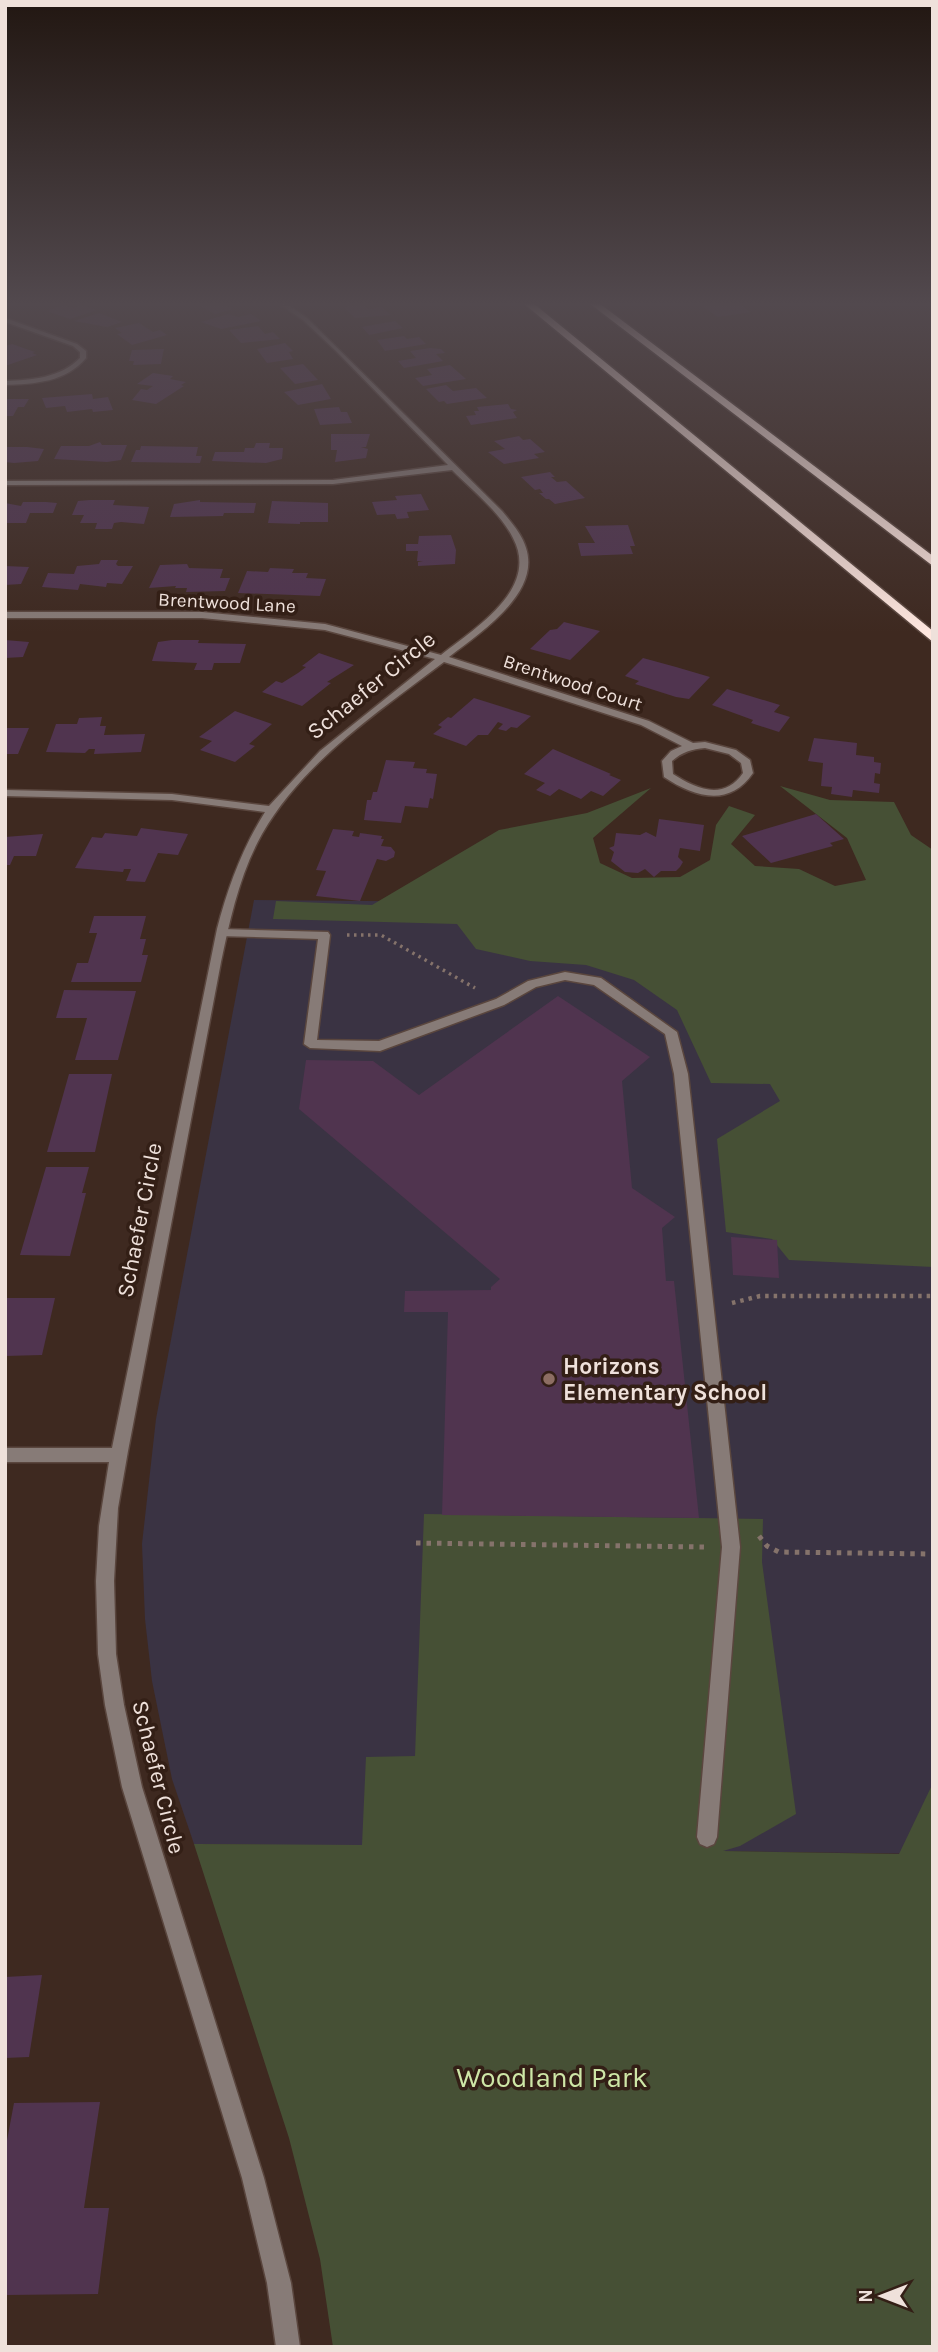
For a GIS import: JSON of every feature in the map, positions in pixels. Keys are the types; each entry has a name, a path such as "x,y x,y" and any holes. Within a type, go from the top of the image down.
{"highway":[{"path":"660,413 933,638"},
{"path":"737,413 933,562"}],"street":[{"name":"Schaefer Circle","path":"288,2347 279,2283 253,2178 132,1787 107,1656 105,1552 119,1455 223,933 237,877 259,828 290,786 329,748 505,606 515,593 524,568 525,556 516,533 400,413"},
{"path":"5,483 333,482 454,467"},
{"name":"Brentwood Lane","path":"5,615 202,615 251,618 325,627 441,659"},
{"name":"Brentwood Court","path":"441,659 645,723 691,746 719,747 742,758 749,765 750,774 746,782 726,792 711,793 698,792 675,782 668,775 667,761 680,749 691,746"},
{"path":"5,793 158,794 239,803 271,810"},
{"path":"223,933 324,935 310,1044 380,1046 500,1002 532,984 565,976 597,981 671,1032 681,1074 731,1547 707,1837"},
{"path":"5,1455 119,1455"}],"path":[{"path":"324,935 381,935 500,1002"},
{"path":"727,1310 744,1297 933,1296"},
{"path":"416,1543 731,1547 759,1535 772,1550 779,1552 933,1554"}],"shaded area":[{"name":"Horizons Elementary School","path":"254,900 933,906 933,1854 194,1844 172,1779 152,1681 145,1619 142,1544 156,1419"}],"green space":[{"path":"780,786 830,800 894,802 911,835 933,850 933,1267 789,1260 772,1239 726,1232 717,1139 780,1101 770,1084 711,1083 677,1010 634,980 586,965 530,961 476,949 457,924 273,919 276,901 372,905 499,830 587,813 651,788 593,838 600,863 632,878 680,877 710,860 716,825 729,806 755,815 731,844 755,866 799,869 835,886 866,880 847,838"},
{"name":"Woodland Park","path":"424,1514 763,1519 762,1562 796,1814 740,1846 723,1851 899,1854 933,1783 933,2347 333,2347 320,2259 289,2138 194,1844 362,1845 366,1757 415,1756"}],"building":[{"path":"315,413 347,413 352,423 320,425"},
{"path":"475,413 514,413 517,418 471,425 466,416 476,415"},
{"path":"331,434 370,434 366,447 361,447 368,449 366,458 335,462 337,450 331,450"},
{"path":"519,436 523,440 530,439 545,452 534,454 539,458 504,464 488,452 505,449 494,441"},
{"path":"100,442 102,445 127,445 121,460 107,462 54,459 61,446 89,446"},
{"path":"256,443 270,443 269,448 283,448 282,459 266,463 212,461 215,452 244,452 245,448 254,448"},
{"path":"141,446 198,447 196,456 202,456 200,463 131,462 136,450 140,450"},
{"path":"5,447 44,449 38,461 14,463 5,462"},
{"path":"550,472 557,482 566,481 585,498 555,504 539,493 543,493 540,489 535,490 521,477"},
{"path":"421,494 429,510 407,512 409,518 397,519 395,514 377,515 372,502 397,500 395,496"},
{"path":"115,500 113,505 149,507 144,524 121,522 114,523 112,529 95,529 97,523 80,523 84,515 72,515 78,501"},
{"path":"200,500 256,503 254,513 170,517 174,504"},
{"path":"272,501 328,503 328,522 268,523"},
{"path":"23,502 57,503 53,513 30,513 26,523 5,523 5,503 21,506"},
{"path":"628,525 635,546 630,546 633,554 581,556 578,543 595,543 585,526"},
{"path":"451,535 456,550 455,564 418,566 418,562 423,561 417,561 418,551 406,551 406,544 418,544 419,536"},
{"path":"101,560 118,560 118,566 133,566 122,584 107,583 106,587 80,584 78,590 42,587 48,573 74,574 77,566 99,564"},
{"path":"187,564 189,568 223,569 220,578 230,578 225,591 186,592 187,588 175,588 176,586 149,588 160,565"},
{"path":"5,566 29,567 21,584 5,585"},
{"path":"270,568 294,569 292,573 308,573 306,578 326,579 320,596 238,593 247,571 268,572"},
{"path":"564,622 600,631 570,660 530,649 550,630 557,629"},
{"path":"5,640 29,642 23,657 5,658"},
{"path":"172,640 246,644 240,663 214,663 212,670 194,670 197,663 152,661 158,642"},
{"path":"319,653 354,665 327,682 331,683 302,706 262,692 276,681 282,683 298,673 306,667 302,666"},
{"path":"643,658 710,677 689,699 676,697 635,684 639,681 625,676"},
{"path":"727,689 780,705 774,712 790,717 779,732 751,723 753,720 712,705"},
{"path":"474,698 531,716 517,728 511,727 506,731 498,729 503,724 498,722 488,735 478,735 466,746 433,734 442,727 438,725 448,717 451,718"},
{"path":"235,711 272,724 249,744 255,746 235,762 200,750 212,741 199,737"},
{"path":"102,717 100,726 106,726 104,735 145,734 141,752 94,754 95,749 89,749 85,753 46,752 56,724 77,724 79,718"},
{"path":"5,728 29,728 18,754 5,754"},
{"path":"814,738 857,743 856,755 874,757 874,762 881,763 880,774 875,773 874,783 880,784 879,793 853,790 852,797 831,794 832,787 821,786 823,763 808,761"},
{"path":"553,749 621,780 603,796 591,791 581,799 559,789 550,796 536,790 545,783 524,774"},
{"path":"386,760 415,762 413,768 427,769 426,773 437,774 433,799 430,798 428,808 405,806 401,823 364,820 367,800 371,800 373,792 377,792"},
{"path":"816,814 844,839 830,843 833,846 771,863 742,836"},
{"path":"659,819 704,825 700,851 680,848 678,857 683,862 680,867 676,871 661,871 654,877 645,869 638,873 625,872 611,861 614,852 609,848 614,846 616,833 640,835 646,832 656,837"},
{"path":"141,828 188,834 178,855 158,853 145,882 126,881 131,869 124,869 123,872 75,868 92,837 102,838 105,833 137,836"},
{"path":"333,829 354,831 352,836 359,837 360,833 382,836 381,839 384,839 381,846 391,847 395,852 394,857 386,861 377,859 360,901 316,896 326,871 316,870"},
{"path":"43,834 36,856 14,856 10,865 5,865 5,837"},
{"path":"94,916 146,916 140,939 146,939 142,955 148,955 141,982 71,982 77,963 88,963 97,933 89,933"},
{"path":"64,990 136,991 118,1060 75,1060 87,1018 56,1018"},
{"path":"558,996 650,1057 622,1081 632,1188 675,1217 662,1228 666,1281 674,1281 699,1518 442,1515 448,1312 404,1312 405,1291 491,1290 500,1279 299,1109 306,1060 373,1061 419,1095"},
{"path":"69,1074 112,1074 95,1152 47,1152"},
{"path":"46,1167 89,1167 82,1193 86,1193 70,1256 20,1255"},
{"path":"731,1237 777,1240 779,1278 733,1275"},
{"path":"5,1298 55,1298 42,1355 5,1356"},
{"path":"42,1975 29,2057 5,2058 5,1977"},
{"path":"100,2102 84,2208 109,2208 98,2294 5,2295 5,2151 14,2103"}],"place":[{"name":"Horizons Elementary School","path":"549,1379"}]}
